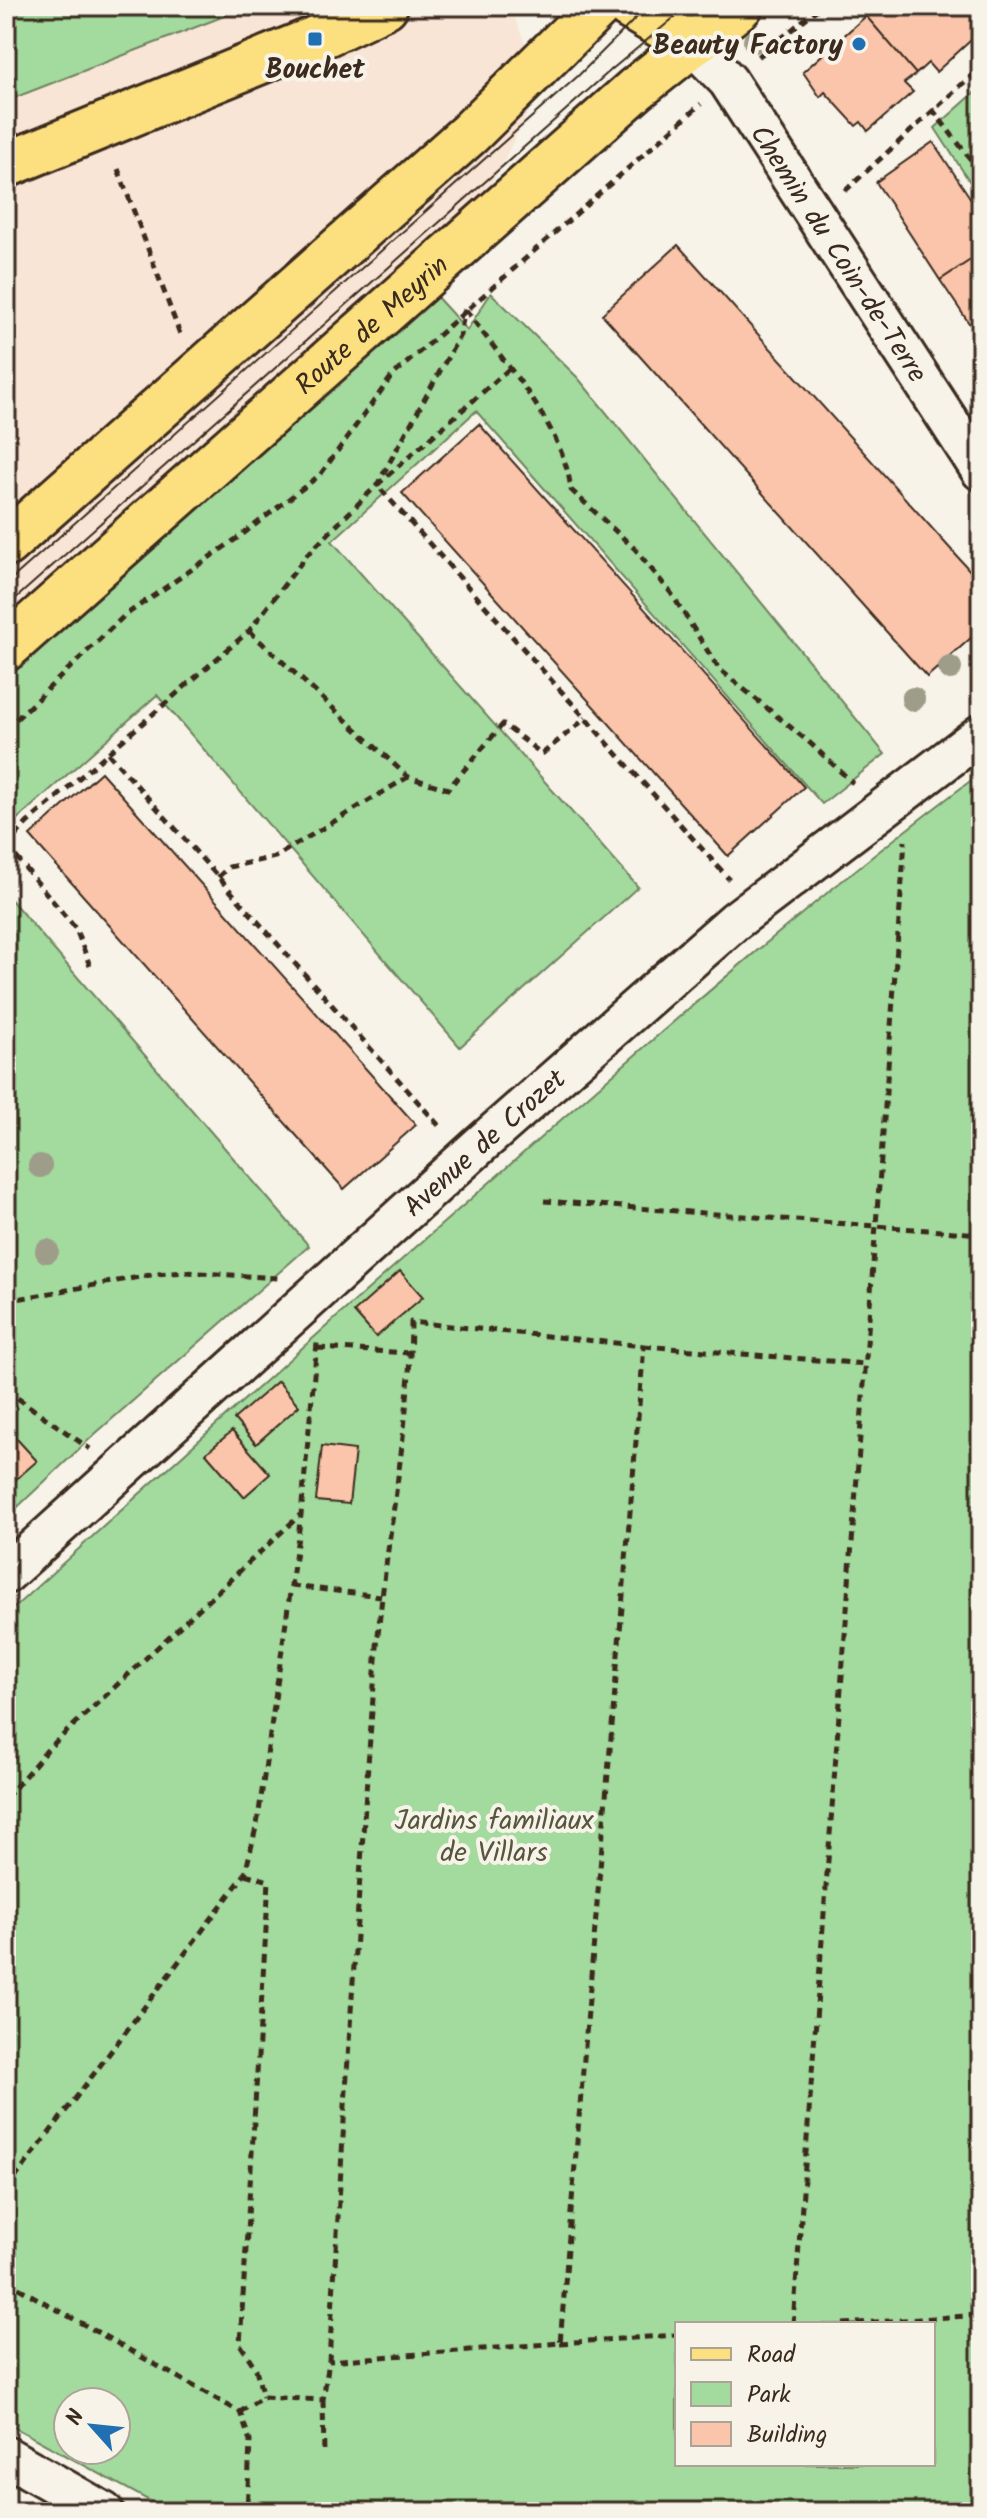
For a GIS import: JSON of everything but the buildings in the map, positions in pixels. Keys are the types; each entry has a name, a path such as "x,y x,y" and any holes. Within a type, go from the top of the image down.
{"main road":[{"path":"6,544 469,134 599,6"},
{"path":"628,6 691,43"},
{"name":"Route de Meyrin","path":"6,648 691,43 740,6"},
{"path":"6,165 315,39 377,8"}],"street":[{"name":"Chemin du Coin-de-Terre","path":"691,43 728,81 981,471"},
{"name":"Avenue de Crozet","path":"6,1574 492,1135 735,921 981,734"},
{"path":"6,2456 104,2512"}],"path":[{"path":"6,729 124,616 239,537 320,475 392,376 728,81 821,6"},
{"path":"838,197 981,67"},
{"path":"932,109 981,173"},
{"path":"118,169 184,347"},
{"path":"465,309 555,436 568,462 571,490 635,549 671,593 719,669 810,743 857,786"},
{"path":"377,485 460,335 465,309"},
{"path":"90,966 76,929 6,846 27,823 249,631 307,555 377,485 509,369"},
{"path":"377,485 733,884"},
{"path":"249,631 408,777 448,789 503,724 542,754 586,718"},
{"path":"108,753 446,1134"},
{"path":"218,877 229,867 275,857 408,777"},
{"path":"793,2322 879,1226 906,829 889,805"},
{"path":"544,1201 981,1234"},
{"path":"6,1301 110,1280 186,1272 282,1279 304,1307 318,1348 301,1515 258,1819 245,1874 6,2190"},
{"path":"324,2456 323,2400 329,2361 362,1835 381,1596 406,1419 411,1322 644,1346 866,1364"},
{"path":"560,2343 644,1346"},
{"path":"318,1348 410,1353"},
{"path":"6,1390 90,1449"},
{"path":"6,1798 48,1749 301,1515"},
{"path":"291,1586 381,1596"},
{"path":"245,1874 269,1881 240,2344 256,2369 263,2397"},
{"path":"6,2281 240,2412 250,2441 247,2512"},
{"path":"874,2322 981,2315"},
{"path":"329,2361 675,2335"},
{"path":"240,2412 263,2397 323,2400"}],"shaded area":[{"path":"250,6 510,6 542,85 435,295 6,674 6,101"}],"green space":[{"path":"6,6 250,6 6,101"},
{"path":"981,87 981,199 935,128"},
{"path":"491,293 578,378 885,754 822,804 476,411 332,541 638,887 460,1047 157,695 6,829 6,674 435,295 467,330"},
{"name":"Jardins familiaux de Villars","path":"981,773 981,2512 170,2512 85,2466 132,2466 132,2386 52,2386 52,2448 6,2423 6,1615 322,1330 743,963"},
{"path":"6,894 309,1246 95,1434 6,1518"}],"tram line":[{"path":"6,584 578,76 648,6"},
{"path":"6,607 611,70 688,6"}],"place":[{"name":"Bouchet","path":"315,39"},
{"name":"Beauty Factory","path":"859,44"}]}
